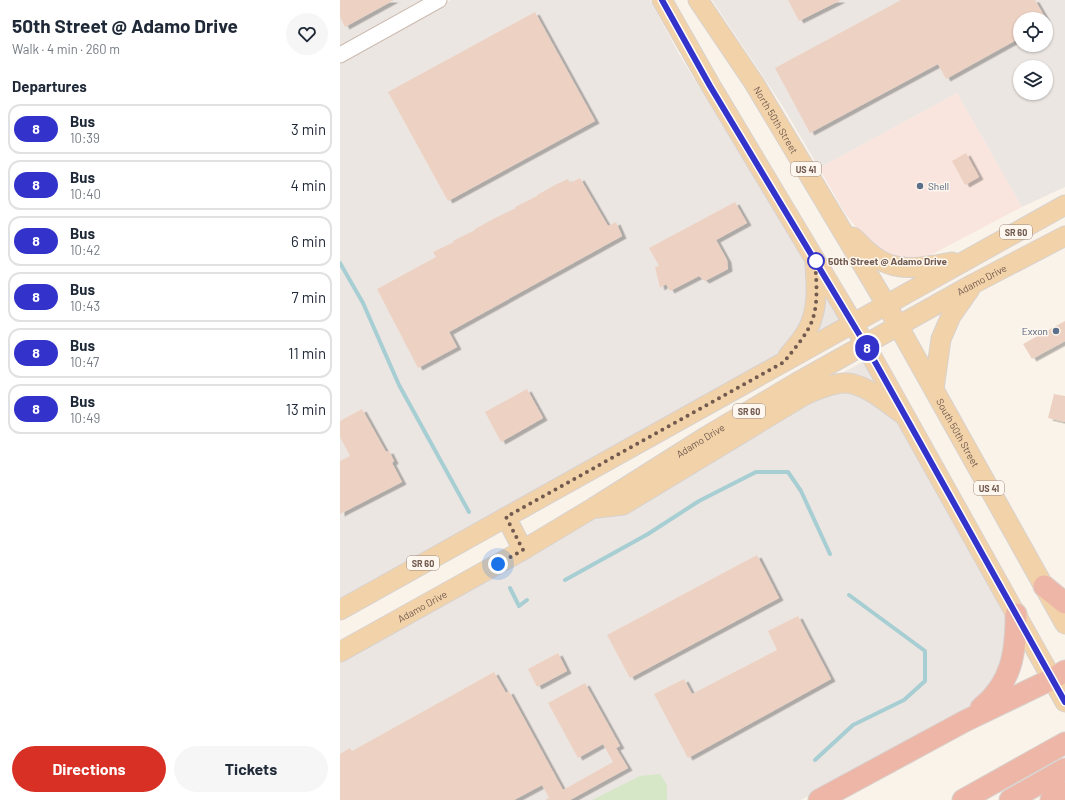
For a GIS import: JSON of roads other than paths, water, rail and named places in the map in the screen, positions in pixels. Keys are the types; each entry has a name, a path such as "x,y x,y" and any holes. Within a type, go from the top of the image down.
{"highway":[{"path":"1044,586 1065,603"},
{"path":"965,721 989,700 1006,679 1015,648 1016,614"},
{"path":"820,800 965,721 1059,675"},
{"path":"963,800 1065,743"},
{"path":"1010,800 1065,769"}],"main road":[{"path":"662,0 710,86 853,323 1016,614 1059,675 1065,702"},
{"name":"North 50th Street","path":"698,0 754,83 886,304"},
{"name":"SR 60","path":"340,610 1065,204"},
{"path":"837,222 874,256 893,266 906,268 921,267 967,259"},
{"name":"Adamo Drive","path":"340,652 523,550 707,436 796,383 973,284 1065,236"},
{"path":"784,362 802,339 812,320 817,293 815,260"},
{"path":"934,389 941,339 951,316 973,284"},
{"name":"South 50th Street","path":"886,304 1065,624"},
{"path":"591,509 623,505 803,396 822,388 839,384 853,384 874,393 906,417"},
{"path":"506,517 523,550"}],"street":[{"path":"340,55 439,0"}],"waterway":[{"path":"340,263 363,303 399,385 469,512"},
{"path":"565,580 648,534 699,501 756,472 788,472 801,491 830,554"},
{"path":"510,588 519,606 527,600"},
{"path":"815,760 853,725 904,700 925,681 925,651 849,595"}],"place":[{"name":"Shell","path":"920,186"},
{"name":"50th Street @ Adamo Drive","path":"816,261"},
{"name":"Exxon","path":"1056,331"}]}
